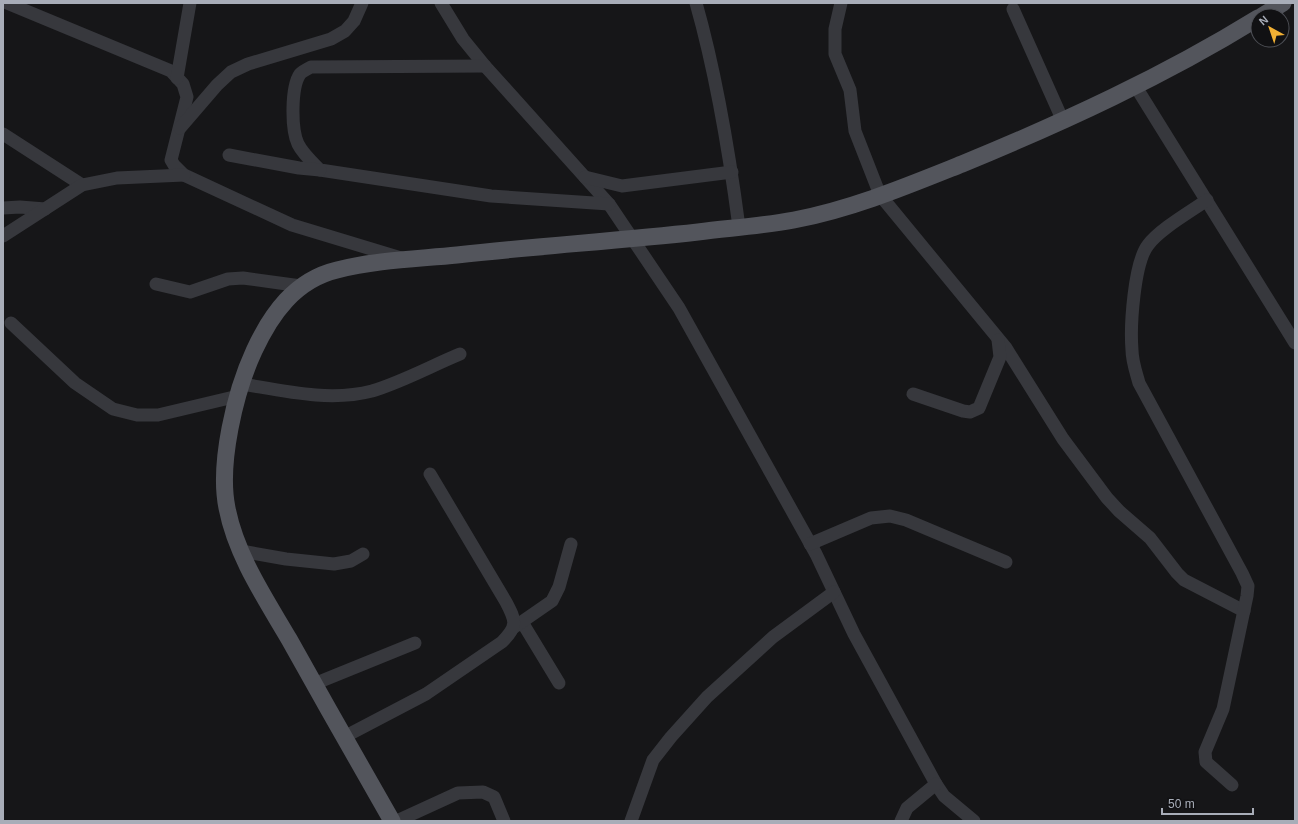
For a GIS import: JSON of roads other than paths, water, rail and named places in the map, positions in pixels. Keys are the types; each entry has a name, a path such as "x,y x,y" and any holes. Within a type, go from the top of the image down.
{"main road":[{"path":"392,821 253,576 231,526 226,506 224,481 226,452 240,390 250,359 261,334 282,304 301,286 317,276 338,270 404,259 632,239 791,221 825,213 880,195 951,168 1063,121 1136,87 1250,23"}],"street":[{"path":"7,3 171,71 183,84 187,97 171,160 184,175 292,225 404,259"},
{"path":"177,78 190,3"},
{"path":"178,130 217,85 231,72 248,64 331,39 345,31 354,21 362,3"},
{"path":"441,3 463,39 485,66 609,204 679,308 810,544 854,634 936,784 944,796 974,821"},
{"path":"696,3 710,52 727,137 739,227"},
{"path":"841,3 835,29 835,54 850,90 855,131 880,195 996,336 1022,372 1063,439 1119,511 1150,538 1184,580 1244,611"},
{"path":"1012,9 1063,121"},
{"path":"320,170 297,143 294,121 293,88 301,73 311,67 485,66"},
{"path":"1136,87 1252,277 1295,343"},
{"path":"3,134 82,185"},
{"path":"229,155 299,168 484,195 609,204"},
{"path":"585,177 622,186 732,172"},
{"path":"3,236 82,185 117,178 184,175"},
{"path":"1206,200 1149,243 1142,254 1135,285 1132,349 1134,365 1139,383 1248,586 1223,709 1205,752 1206,762 1232,785"},
{"path":"3,208 20,207 45,209"},
{"path":"156,284 190,292 235,278 301,286"},
{"path":"11,322 75,383 113,409 137,415 158,415 240,390 312,396 343,395 372,391 460,354"},
{"path":"913,394 970,412 979,408 1000,356 996,336"},
{"path":"430,474 506,602 518,625 559,683"},
{"path":"810,544 871,518 890,516 906,520 1006,562"},
{"path":"344,737 426,694 502,642 518,625 552,601 559,587 571,544"},
{"path":"241,551 286,559 334,564 351,561 363,554"},
{"path":"632,821 653,760 671,737 707,697 773,637 834,592"},
{"path":"314,684 414,643"},
{"path":"900,821 907,808 936,784"},
{"path":"397,821 458,793 483,792 494,797 504,821"}]}
